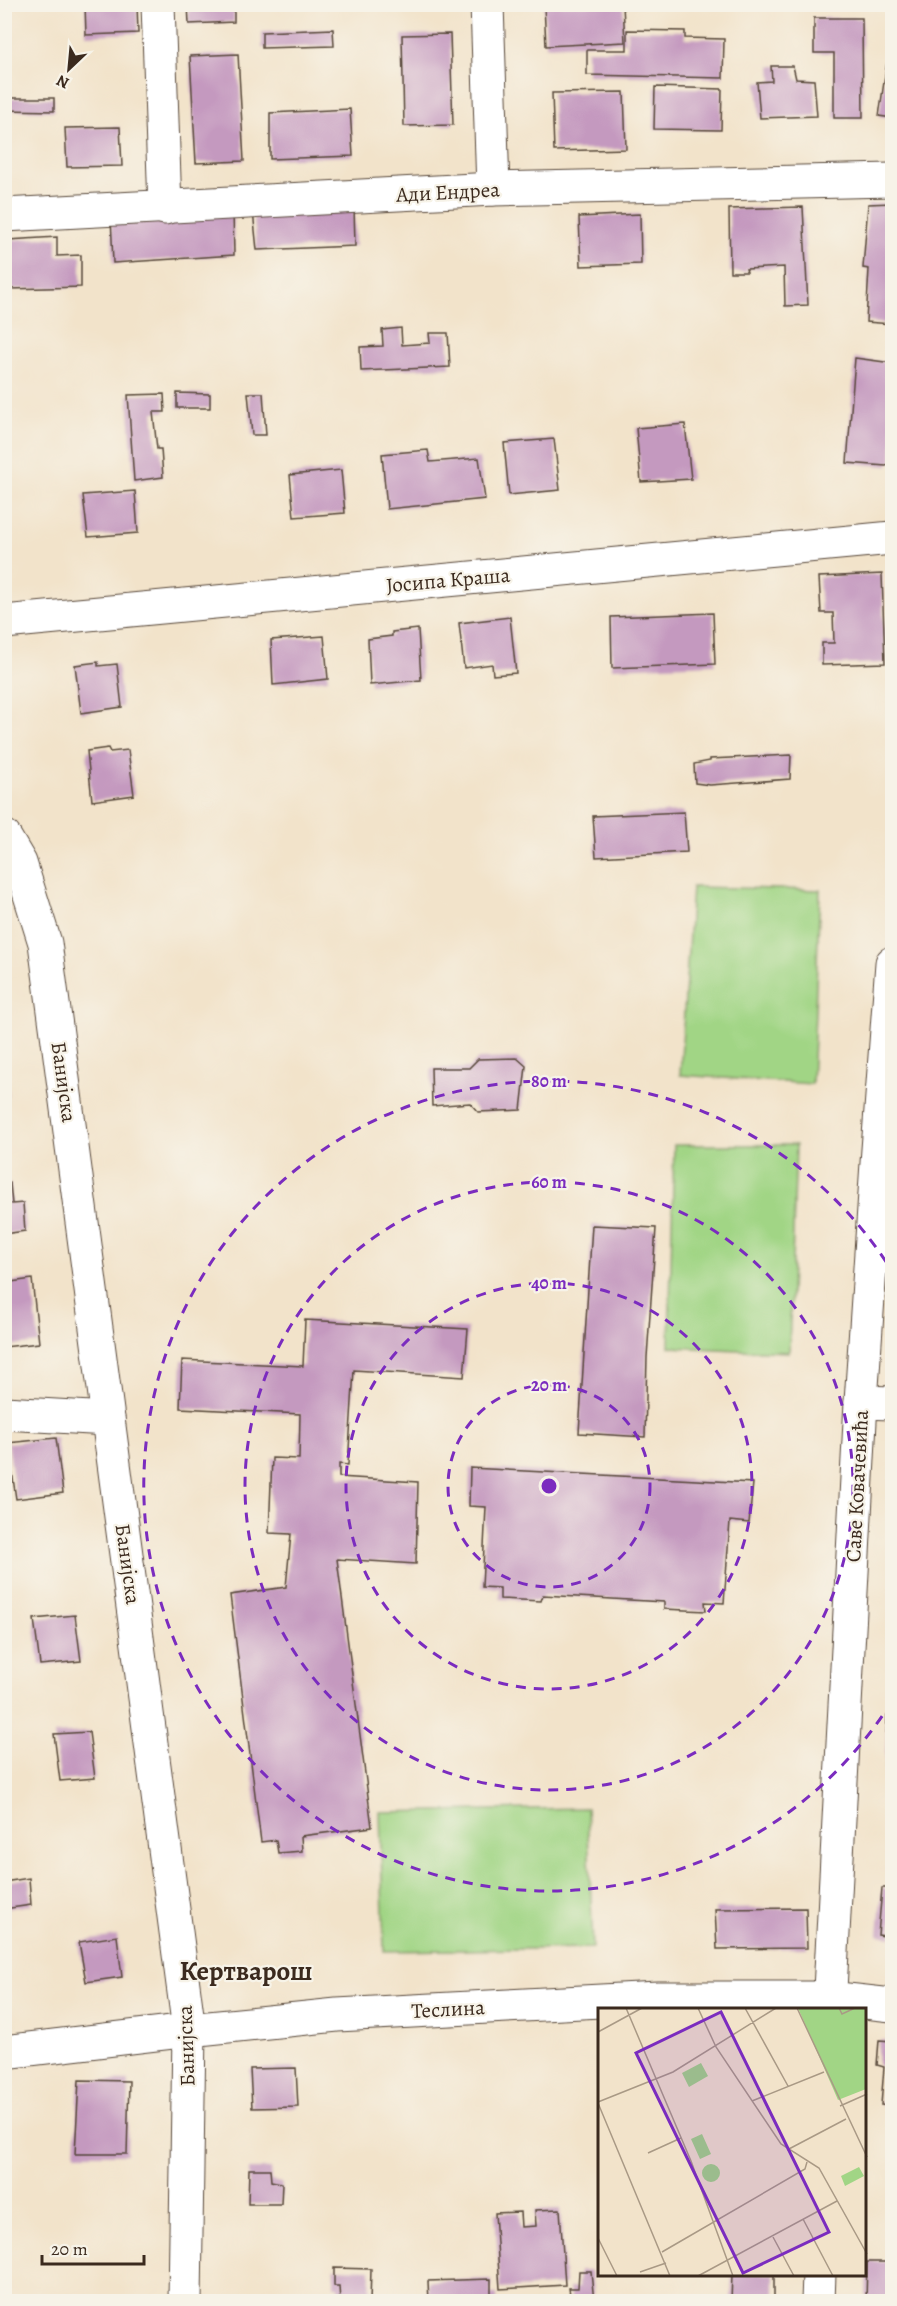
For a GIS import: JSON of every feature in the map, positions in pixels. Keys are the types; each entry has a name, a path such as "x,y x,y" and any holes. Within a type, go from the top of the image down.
{"street":[{"path":"158,4 165,208"},
{"path":"487,4 493,189"},
{"name":"Ади Ендреа","path":"4,215 493,189 892,180"},
{"name":"Јосипа Краша","path":"4,622 892,538"},
{"name":"Банијска","path":"10,854 45,943 189,2030 185,2301"},
{"name":"Саве Ковачевића","path":"829,2004 877,1403 876,1163 892,963"},
{"path":"4,1413 108,1419"},
{"name":"Теслина","path":"4,2052 336,2015 658,1998 892,2005"},
{"path":"818,2301 819,2276"}],"green space":[{"path":"692,887 820,890 812,1084 680,1075"},
{"path":"674,1145 796,1145 789,1352 669,1347"},
{"path":"587,1808 593,1948 384,1951 380,1812"}],"building":[{"path":"85,4 137,4 138,33 86,35"},
{"path":"188,4 234,4 234,22 189,24"},
{"path":"544,5 623,5 625,42 546,46"},
{"path":"814,18 862,18 863,118 834,118 834,53 814,53"},
{"path":"333,29 334,46 262,48 262,32"},
{"path":"627,30 685,31 685,38 724,39 723,78 587,75 587,50 627,50"},
{"path":"450,34 453,125 404,126 402,35"},
{"path":"892,34 892,118 879,116"},
{"path":"238,54 244,161 196,163 190,56"},
{"path":"771,66 793,66 796,79 814,80 817,116 760,118 757,82 772,81"},
{"path":"655,87 722,89 721,130 654,129"},
{"path":"624,92 626,149 554,151 552,93"},
{"path":"4,98 54,98 54,111 4,110"},
{"path":"350,109 353,156 270,159 270,113"},
{"path":"120,127 122,166 67,167 65,128"},
{"path":"892,203 892,324 866,322 869,269 863,268 868,204"},
{"path":"354,207 355,246 257,250 253,211"},
{"path":"803,207 808,305 785,306 784,267 730,272 729,209"},
{"path":"233,211 234,255 113,263 111,216"},
{"path":"640,214 641,264 581,266 579,217"},
{"path":"57,237 57,256 81,255 81,287 10,289 8,240"},
{"path":"401,328 402,345 430,343 429,333 448,333 450,367 361,371 360,347 383,346 382,330"},
{"path":"855,358 892,363 892,461 886,466 847,463"},
{"path":"177,393 210,394 210,408 177,408"},
{"path":"248,393 263,393 266,435 252,435"},
{"path":"164,394 165,412 153,412 157,449 161,449 163,477 134,481 128,395"},
{"path":"685,424 691,479 641,482 636,428"},
{"path":"554,439 560,490 509,495 504,443"},
{"path":"428,450 430,462 479,458 485,499 387,509 382,454"},
{"path":"341,470 345,513 294,517 290,475"},
{"path":"135,491 138,533 88,537 83,495"},
{"path":"882,574 885,663 822,665 822,643 834,643 833,613 821,613 819,577"},
{"path":"713,613 715,664 612,668 611,617"},
{"path":"510,617 516,673 493,675 492,664 464,668 459,623"},
{"path":"418,629 421,680 370,685 368,639 392,636 392,632"},
{"path":"324,636 328,679 273,685 271,640"},
{"path":"98,662 98,666 117,664 122,707 81,713 75,665"},
{"path":"108,748 110,752 128,750 134,795 92,801 87,751"},
{"path":"791,755 790,779 710,785 695,783 694,764 710,761 710,759"},
{"path":"684,812 687,852 596,857 593,816"},
{"path":"517,1058 526,1066 521,1110 478,1112 470,1103 432,1106 431,1068 469,1068 478,1059"},
{"path":"6,1076 9,1097 4,1098 4,1077"},
{"path":"10,1183 12,1204 23,1203 25,1231 4,1234 4,1184"},
{"path":"592,1225 656,1228 647,1357 645,1437 579,1433"},
{"path":"32,1279 39,1343 4,1347 4,1283"},
{"path":"305,1320 468,1329 464,1377 354,1370 348,1465 339,1464 339,1477 418,1482 416,1564 337,1559 372,1827 301,1836 302,1851 278,1853 276,1840 261,1842 230,1595 286,1587 291,1534 269,1533 272,1458 299,1459 300,1414 180,1408 182,1360 303,1366"},
{"path":"56,1438 63,1493 16,1499 8,1443"},
{"path":"470,1468 753,1483 749,1523 730,1521 724,1603 705,1602 706,1611 664,1609 664,1602 543,1595 541,1601 500,1599 500,1588 482,1587 486,1507 469,1506"},
{"path":"75,1615 81,1661 40,1665 34,1619"},
{"path":"887,1715 892,1715 892,1771 885,1770"},
{"path":"89,1732 95,1778 60,1781 54,1734"},
{"path":"29,1878 31,1905 4,1909 4,1882"},
{"path":"882,1888 892,1888 892,1937 878,1935"},
{"path":"806,1908 807,1948 717,1949 715,1909"},
{"path":"117,1936 122,1977 86,1982 79,1942"},
{"path":"879,2040 892,2041 892,2106 881,2105 884,2067 877,2065"},
{"path":"296,2068 298,2107 252,2108 250,2069"},
{"path":"79,2080 129,2081 127,2154 75,2154"},
{"path":"249,2169 270,2169 271,2181 282,2183 281,2204 248,2204"},
{"path":"560,2209 565,2285 500,2289 495,2213 520,2212 521,2227 536,2226 535,2210"},
{"path":"867,2262 892,2262 892,2302 866,2302"},
{"path":"334,2268 371,2269 370,2302 340,2302 339,2286 334,2286"},
{"path":"579,2271 591,2271 594,2302 571,2302 569,2288 578,2288"},
{"path":"732,2276 774,2276 774,2302 731,2302"},
{"path":"491,2279 491,2294 497,2294 497,2302 429,2302 428,2281"}],"district":[{"name":"Кертварош","path":"246,1971"}]}
